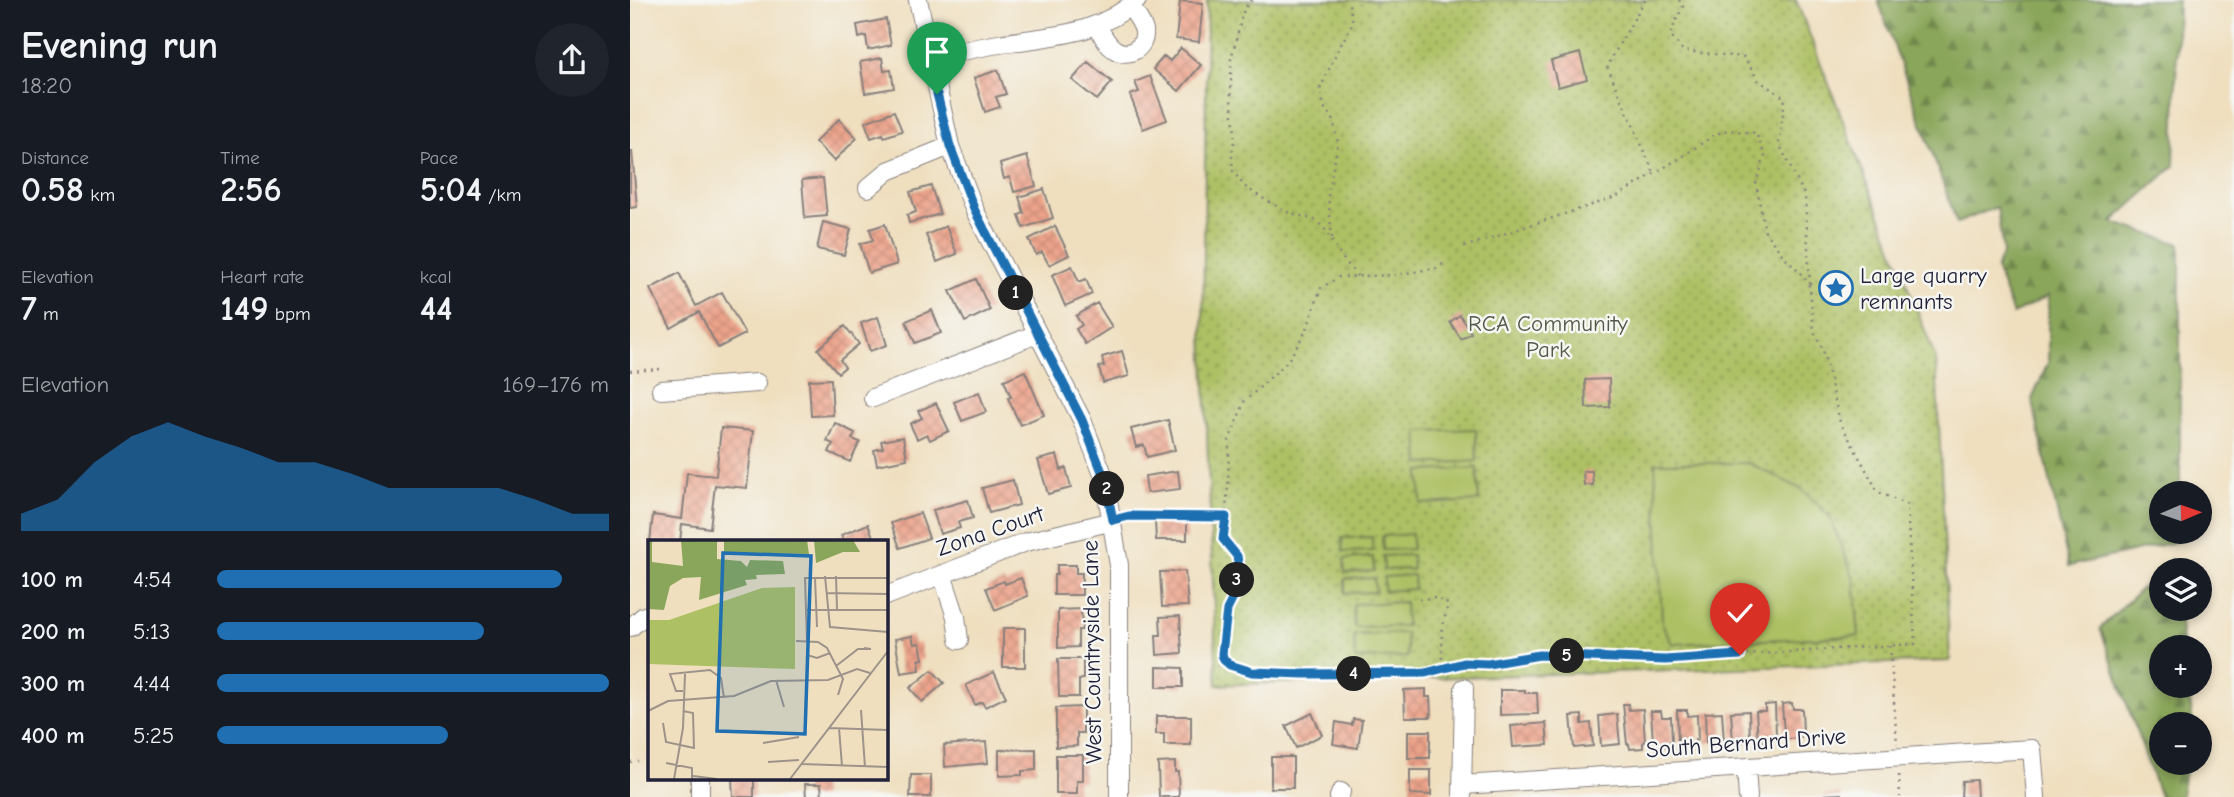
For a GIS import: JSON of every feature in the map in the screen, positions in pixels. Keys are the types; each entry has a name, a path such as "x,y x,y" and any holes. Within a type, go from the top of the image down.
{"street":[{"name":"West Countryside Lane","path":"918,0 950,146 975,211 1086,431 1104,477 1119,565 1119,797"},
{"path":"929,58 1088,30 1133,3 1144,35 1142,44 1136,51 1127,53 1111,47 1098,26"},
{"path":"867,188 888,171 950,146"},
{"path":"873,398 1037,334"},
{"path":"661,390 757,383"},
{"name":"Zona Court","path":"887,596 1026,542 1113,520"},
{"path":"942,574 956,617 958,640"},
{"path":"631,628 648,615"},
{"path":"1462,791 1464,688"},
{"name":"South Bernard Drive","path":"1462,791 1745,768 2032,749 2036,797"},
{"path":"1745,768 1748,797"}],"path":[{"path":"1252,0 1244,9 1231,59 1230,99 1235,133 1233,171 1244,186 1287,212 1315,220 1358,277"},
{"path":"1332,240 1328,194 1338,142 1333,119 1325,109 1320,89 1353,22 1348,0"},
{"path":"1645,0 1607,66 1654,173"},
{"path":"1443,264 1437,268 1395,275 1333,279 1321,288 1307,329 1287,362 1244,402 1229,440 1223,539 1237,556 1239,568 1234,596 1227,610 1222,649 1224,660 1230,665 1252,672 1425,673 1464,663 1488,664 1539,655 1665,660 1915,644 1907,505 1878,492 1840,422 1823,350 1814,332 1805,196 1779,144 1785,98 1758,79 1744,57 1683,51 1670,34 1682,6 1679,0"},
{"path":"1465,247 1616,197 1714,135 1727,130 1756,133 1765,156 1756,183 1765,232 1810,287"},
{"path":"630,371 661,369"},
{"path":"1113,520 1129,516 1226,517"},
{"path":"1419,599 1437,598 1448,604 1442,630 1442,669"},
{"path":"1889,646 1897,749"},
{"path":"630,762 638,761"},
{"path":"1899,774 1900,797"}],"green space":[{"name":"RCA Community Park","path":"1207,0 1796,0 1936,359 1950,661 1217,685 1203,333"},
{"path":"1878,0 2178,0 2174,166 2112,222 2180,244 2180,481 2149,481 2149,544 2167,544 2069,566 2032,399 2048,363 2048,296 2013,314 1996,268 2003,252 1997,207 1957,223"},
{"path":"1476,429 1477,461 1420,464 1418,431"},
{"path":"1655,463 1749,463 1801,489 1829,515 1854,579 1859,636 1672,644 1662,623"},
{"path":"1477,468 1479,501 1421,504 1420,471"},
{"path":"1412,534 1412,549 1383,550 1382,536"},
{"path":"1372,537 1373,551 1343,552 1342,538"},
{"path":"1412,555 1413,569 1384,570 1383,556"},
{"path":"1373,557 1374,571 1345,573 1344,559"},
{"path":"1413,575 1414,589 1384,591 1384,577"},
{"path":"1374,578 1375,592 1345,593 1345,579"},
{"path":"2149,581 2149,621 2180,621 2181,635 2149,635 2149,698 2190,698 2191,712 2149,712 2149,766 2100,628"},
{"path":"1405,602 1406,626 1354,627 1353,604"},
{"path":"1406,633 1407,657 1355,659 1354,635"},
{"path":"2152,775 2184,775 2181,797 2160,797"}],"building":[{"path":"1180,1 1203,3 1199,42 1176,39"},
{"path":"886,19 891,45 868,50 866,36 859,38 857,25"},
{"path":"1181,48 1201,65 1179,91 1153,69 1164,56 1170,61"},
{"path":"1580,53 1587,79 1558,87 1551,61"},
{"path":"882,58 884,71 891,70 894,88 865,93 860,62"},
{"path":"1088,62 1112,82 1097,100 1072,80"},
{"path":"998,70 1006,94 996,97 1000,107 985,112 974,78"},
{"path":"1150,76 1167,120 1143,129 1130,95 1139,92 1135,82"},
{"path":"894,111 902,131 871,138 865,122"},
{"path":"839,119 857,138 834,161 815,142"},
{"path":"630,152 637,207 630,208"},
{"path":"1027,156 1036,186 1014,192 1010,177 1004,179 1000,164"},
{"path":"823,178 827,216 805,218 802,180"},
{"path":"931,186 940,214 909,223 907,215 916,212 910,192"},
{"path":"1044,189 1053,218 1023,228 1019,215 1024,213 1019,197"},
{"path":"823,222 851,229 844,255 817,249"},
{"path":"885,224 897,264 869,273 860,244 873,240 870,229"},
{"path":"946,226 957,254 937,262 926,235"},
{"path":"1055,226 1069,255 1049,265 1042,252 1036,255 1029,239"},
{"path":"1072,266 1079,282 1086,279 1092,294 1065,306 1052,275"},
{"path":"679,273 696,306 722,292 745,334 718,348 699,312 671,328 650,289"},
{"path":"976,279 990,310 965,322 950,291"},
{"path":"1097,303 1112,327 1085,344 1076,329 1082,325 1076,316"},
{"path":"932,310 941,333 915,343 906,321"},
{"path":"1460,315 1471,333 1461,339 1450,322"},
{"path":"878,317 887,345 870,351 861,323"},
{"path":"845,326 859,344 840,360 845,367 838,373 818,349"},
{"path":"1122,351 1129,376 1103,383 1099,367 1104,366 1102,357"},
{"path":"1025,371 1044,415 1020,425 1008,398 1011,397 1004,380"},
{"path":"831,379 833,415 811,416 809,380"},
{"path":"1609,379 1610,407 1586,408 1585,380"},
{"path":"979,392 986,412 962,421 954,402"},
{"path":"936,403 949,431 930,440 927,434 917,439 910,424 922,418 918,411"},
{"path":"1168,420 1175,450 1147,457 1144,445 1136,447 1131,429"},
{"path":"835,423 855,433 852,439 860,442 850,462 829,452 833,444 827,441"},
{"path":"721,428 753,431 747,488 715,485 710,528 682,524 680,540 650,540 653,515 682,519 687,473 716,476"},
{"path":"903,437 907,459 877,465 874,450 883,448 881,441"},
{"path":"1057,455 1061,470 1066,468 1071,488 1048,494 1038,460"},
{"path":"1178,471 1180,489 1147,493 1145,476"},
{"path":"1583,471 1592,471 1593,485 1584,485"},
{"path":"1013,480 1019,505 989,513 982,488"},
{"path":"968,500 973,518 958,522 960,528 940,534 933,510"},
{"path":"920,513 929,538 900,548 891,523"},
{"path":"1155,521 1187,521 1187,540 1156,540"},
{"path":"868,524 874,540 843,540 841,535"},
{"path":"1057,565 1076,565 1076,573 1082,573 1082,595 1054,595"},
{"path":"1185,571 1188,606 1162,607 1160,572"},
{"path":"1021,578 1028,596 995,610 986,588"},
{"path":"1081,609 1082,630 1078,630 1078,647 1058,648 1058,610"},
{"path":"1180,616 1182,653 1157,655 1156,635 1161,635 1160,617"},
{"path":"1003,628 1025,628 1025,667 1003,667"},
{"path":"912,636 914,644 920,643 923,659 919,660 920,670 901,673 895,639"},
{"path":"1058,659 1083,659 1079,697 1059,697"},
{"path":"1157,667 1183,668 1183,687 1157,687"},
{"path":"932,670 944,683 922,702 910,688"},
{"path":"994,672 1006,697 985,707 982,702 975,705 966,685"},
{"path":"1426,689 1426,697 1430,697 1431,717 1405,717 1404,690"},
{"path":"1500,690 1537,693 1538,714 1500,715"},
{"path":"1792,703 1793,709 1802,709 1803,733 1800,733 1801,738 1787,739 1784,734 1782,704"},
{"path":"1623,704 1628,704 1629,710 1643,709 1643,748 1630,749 1627,744"},
{"path":"1775,704 1776,735 1771,735 1772,740 1758,741 1756,711 1765,711 1765,705"},
{"path":"1083,707 1083,733 1077,733 1077,746 1056,747 1056,708"},
{"path":"1677,710 1687,710 1687,716 1697,715 1696,745 1681,746 1681,741 1678,741"},
{"path":"1651,711 1661,711 1662,717 1671,717 1670,746 1656,747 1653,742"},
{"path":"1749,711 1750,741 1733,742 1731,712"},
{"path":"1722,712 1724,742 1706,743 1705,713"},
{"path":"1312,713 1322,735 1296,748 1286,726"},
{"path":"1617,714 1620,744 1601,746 1599,716"},
{"path":"1582,715 1582,724 1591,723 1593,746 1574,748 1571,716"},
{"path":"1156,716 1191,716 1191,745 1164,745 1164,734 1156,734"},
{"path":"1353,719 1362,720 1358,748 1333,744 1336,722 1352,725"},
{"path":"1546,723 1548,745 1513,747 1511,726"},
{"path":"1408,731 1430,731 1430,758 1408,758"},
{"path":"986,742 988,763 945,767 944,745"},
{"path":"1036,749 1036,770 1022,771 1022,775 999,776 999,750"},
{"path":"1056,755 1083,755 1083,781 1077,781 1077,794 1056,794"},
{"path":"1271,757 1293,757 1293,788 1271,788"},
{"path":"1175,762 1179,797 1159,797 1158,763"},
{"path":"1410,770 1431,770 1431,795 1410,794"},
{"path":"911,775 931,775 931,797 910,797"},
{"path":"732,780 754,780 754,797 733,797"},
{"path":"1976,780 1977,797 1961,797 1962,781"},
{"path":"805,784 821,784 822,797 806,797"},
{"path":"1842,794 1842,797 1824,797 1824,795"}],"place":[{"name":"Large quarry remnants","path":"1836,288"}],"route":[{"path":"937,94 950,146 975,211 1082,420 1104,477 1113,520 1129,516 1226,517 1223,539 1237,556 1239,568 1234,596 1227,610 1222,649 1224,660 1230,665 1252,672 1425,673 1464,663 1488,664 1539,655 1665,660 1740,655"}]}
